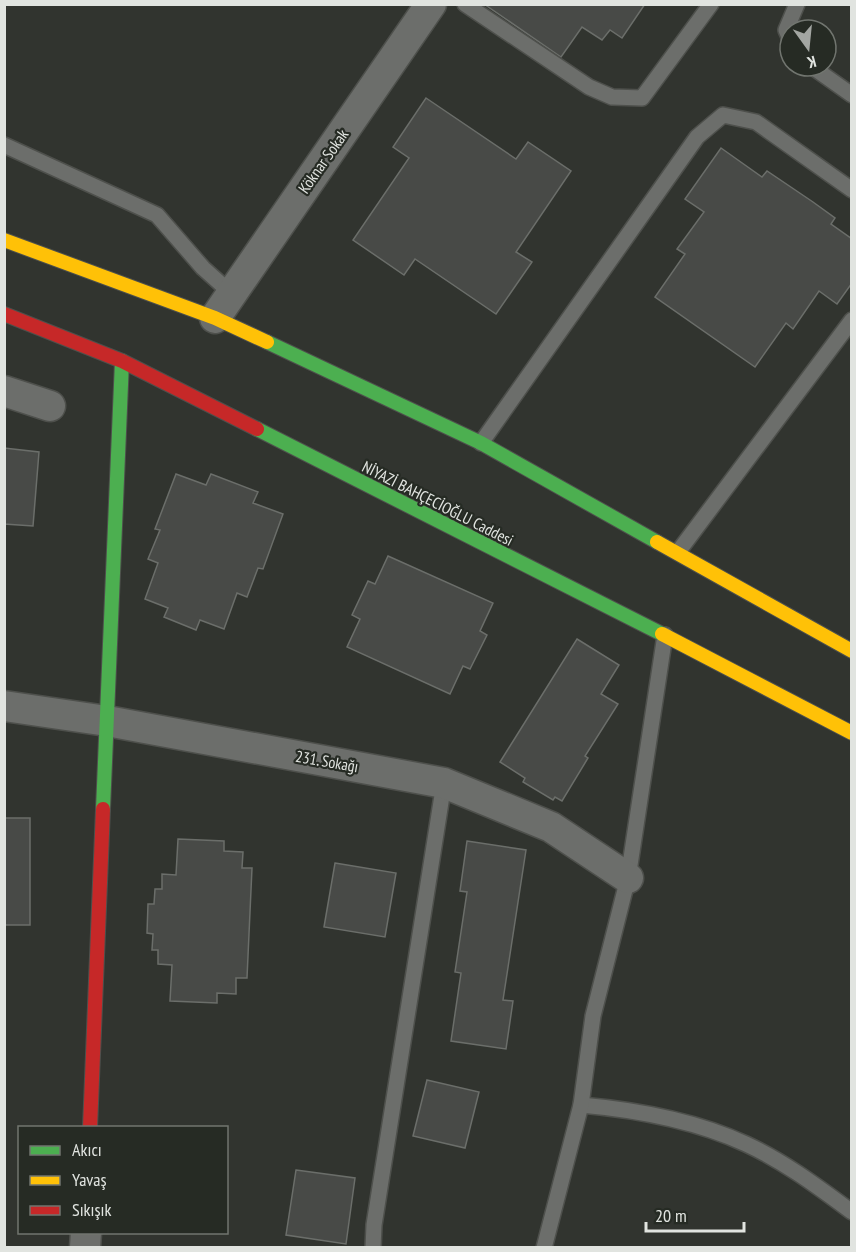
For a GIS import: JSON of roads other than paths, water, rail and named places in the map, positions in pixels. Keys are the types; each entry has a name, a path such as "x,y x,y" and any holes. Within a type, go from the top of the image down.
{"main road":[{"path":"4,240 215,318 481,443 852,651"},
{"name":"NİYAZİ BAHÇECİOĞLU Caddesi","path":"4,314 122,361 665,635 852,733"},
{"path":"90,1126 122,361"}],"street":[{"name":"Köknar Sokak","path":"215,318 431,4"},
{"path":"4,391 50,406"},
{"name":"231. Sokağı","path":"4,706 107,721 444,783 551,827 628,878"}],"lane":[{"path":"465,4 589,87 612,98 642,98 711,4"},
{"path":"791,18 797,4"},
{"path":"828,78 852,95"},
{"path":"481,443 697,136 723,115 756,122 852,190"},
{"path":"4,145 157,215 203,268 232,294"},
{"path":"678,552 852,320"},
{"path":"544,1248 580,1105 593,1016 628,878 665,635"},
{"path":"373,1248 374,1225 444,783"},
{"path":"580,1105 626,1108 715,1131 747,1144 778,1161 808,1179 852,1212"}]}
